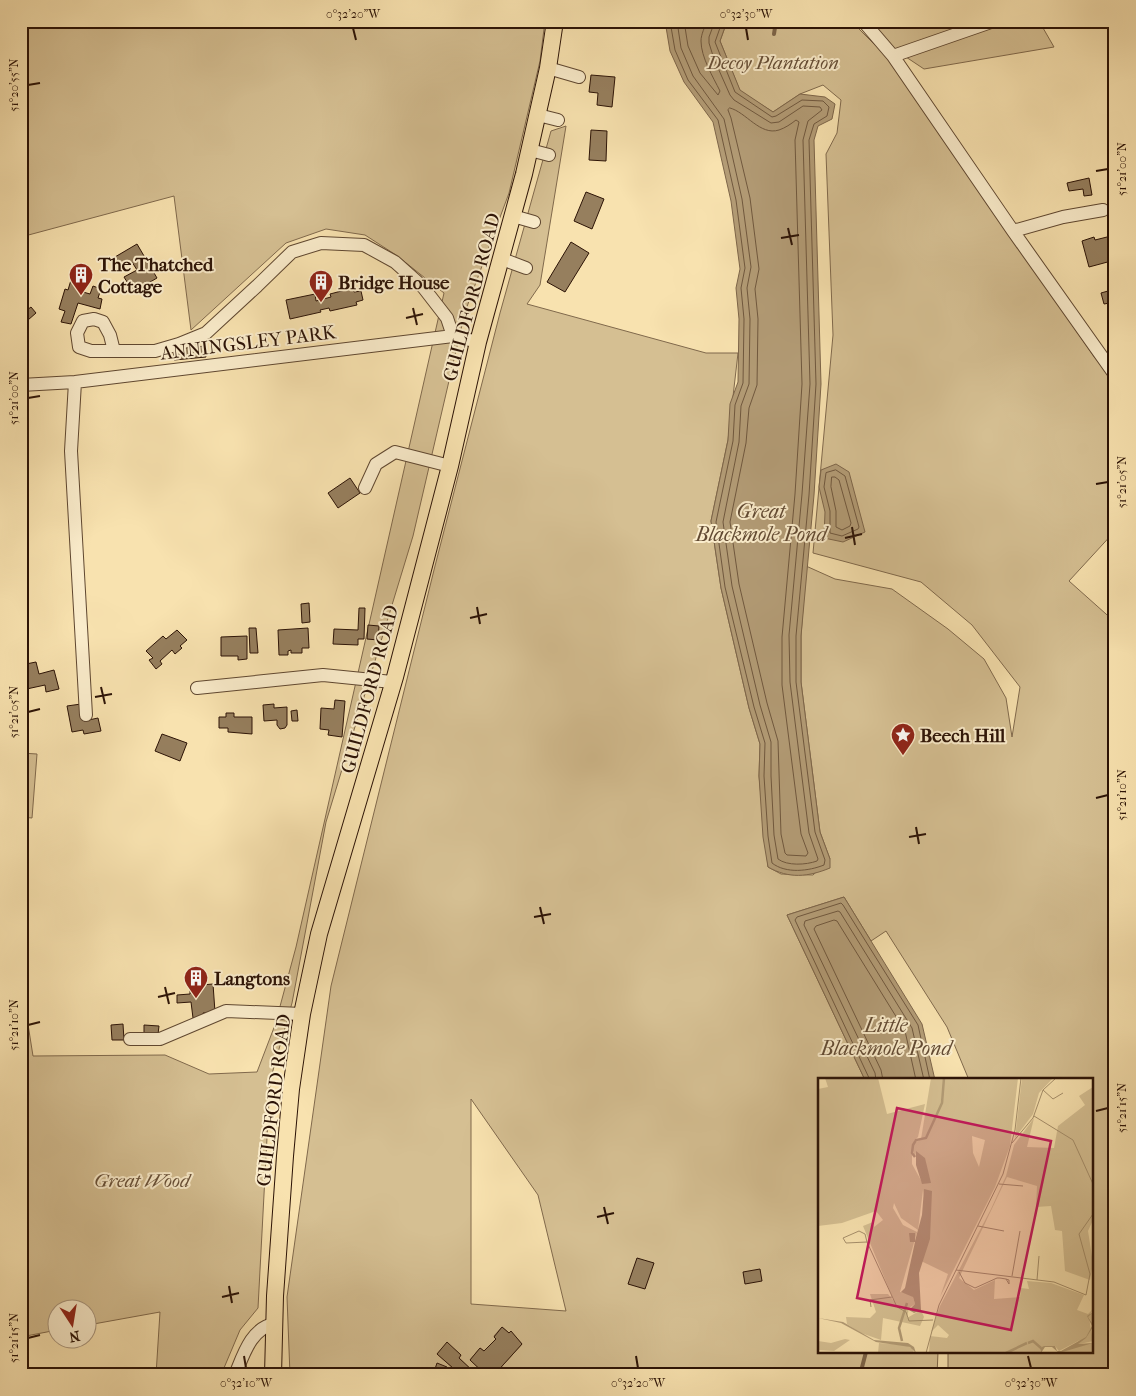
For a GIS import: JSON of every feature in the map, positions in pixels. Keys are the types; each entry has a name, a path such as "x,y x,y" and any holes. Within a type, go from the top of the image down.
{"main road":[{"name":"GUILDFORD ROAD","path":"273,1375 274,1324 284,1156 302,1014 319,934 358,807 450,466 478,342 530,150 548,68 555,21"}],"street":[{"path":"863,21 893,56 1115,375"},
{"path":"893,56 994,21"},
{"path":"548,68 579,77"},
{"path":"538,115 558,120"},
{"path":"530,150 550,155"},
{"path":"1013,231 1063,217 1103,210"},
{"path":"513,216 534,222"},
{"path":"114,351 155,351 180,344 206,333 292,252 321,243 364,245 394,262 423,287 446,318 452,336"},
{"path":"502,259 526,268"},
{"name":"ANNINGSLEY PARK","path":"21,385 75,382 452,336 478,342"},
{"path":"75,382 71,451 86,715"},
{"path":"365,488 376,464 396,452 450,466"},
{"path":"197,688 323,675 392,682"},
{"path":"130,1039 160,1039 226,1011 302,1014"},
{"path":"235,1375 256,1334 266,1326 274,1324"}],"green space":[{"name":"Great Wood","path":"21,21 545,21 540,61 509,193 465,312 413,536 326,822 292,1003 270,1081 258,1308 240,1330 221,1375 156,1375 160,1312 98,1323 98,1298 48,1298 48,1332 21,1337 21,980 33,1056 165,1055 209,1074 257,1072 275,1025 296,947 444,293 396,255 365,235 326,229 286,243 191,330 174,196 21,237"},
{"path":"731,21 851,21 886,56 1095,358 1115,380 1115,531 1069,581 1115,622 1115,1375 948,1375 948,1354 1094,1354 1094,1078 968,1078 947,1027 886,931 871,941 844,897 787,915 864,1078 818,1078 818,1354 938,1354 937,1375 494,1375 522,1344 511,1332 509,1333 502,1327 494,1336 496,1339 484,1351 480,1348 470,1360 486,1375 474,1375 475,1373 459,1358 461,1355 447,1343 437,1354 461,1375 290,1375 287,1297 331,986 500,313 551,131 566,126 540,285 527,304 706,353 738,353 728,440 711,521 721,588 749,708 760,744 759,776 768,867 781,874 813,875 830,859 820,832 801,682 801,636 806,566 835,579 892,589 948,629 984,659 1006,698 1012,737 1020,687 972,625 921,582 813,553 833,335 826,154 837,133 841,100 823,85 800,94 773,112 740,91 720,41 725,27","holes":["471,1099 538,1195 566,1311 471,1304"]},
{"name":"Decoy Plantation","path":"852,21 1039,21 1054,47 924,69"},
{"path":"21,753 37,754 32,818 21,817"}],"water":[{"name":"Great Blackmole Pond","path":"665,21 731,21 725,27 720,41 740,90 773,112 800,94 825,97 835,104 832,119 818,126 814,140 821,384 814,495 801,636 801,682 820,832 830,859 830,868 806,875 791,875 768,867 763,837 759,776 760,744 749,708 721,588 711,521 728,440 730,404 738,382 739,319 736,288 740,269 731,201 713,122 684,82 670,51"},
{"path":"836,464 849,472 865,532 843,542 824,538 825,512 819,487 821,470"},
{"name":"Little Blackmole Pond","path":"844,897 922,1024 935,1078 864,1078 787,915"}],"building":[{"path":"591,75 615,77 612,107 597,105 598,93 589,92"},
{"path":"591,130 607,131 606,161 589,160"},
{"path":"1089,178 1092,195 1084,196 1083,189 1069,191 1067,183"},
{"path":"586,192 604,199 592,229 574,221"},
{"path":"1115,235 1115,260 1089,267 1082,241 1094,237 1095,240"},
{"path":"571,242 589,253 565,292 547,282"},
{"path":"137,244 157,278 133,292 124,277 137,270 132,262 122,268 115,257"},
{"name":"The Thatched Cottage","path":"74,270 88,274 83,292 90,294 93,286 101,289 98,298 102,299 100,309 78,303 71,324 61,322 65,311 59,309 65,289 68,290"},
{"name":"Bridge House","path":"353,288 354,292 361,291 363,300 356,302 357,305 330,311 329,308 320,310 321,312 290,319 286,300 315,294 316,301 331,297 330,294"},
{"path":"1115,289 1115,302 1104,304 1101,293"},
{"path":"31,307 36,313 28,320 23,313"},
{"path":"205,346 206,357 174,360 173,349"},
{"path":"350,478 360,493 338,508 328,493"},
{"path":"309,603 310,622 302,623 301,604"},
{"path":"359,608 365,608 364,639 358,639 358,645 333,644 334,629 358,630"},
{"path":"368,625 379,626 378,640 367,639"},
{"path":"249,628 256,628 258,653 250,653"},
{"path":"308,628 309,648 302,648 302,653 291,653 291,650 288,651 288,655 279,655 278,630"},
{"path":"177,630 187,640 175,654 172,650 160,661 162,664 156,669 149,660 153,658 146,651 163,636 166,639"},
{"path":"247,636 247,659 238,660 238,656 221,656 221,637"},
{"path":"36,662 39,674 54,670 59,689 46,692 45,685 22,690 21,665"},
{"path":"335,700 345,701 342,737 328,735 329,730 320,729 321,708 334,709"},
{"path":"81,704 84,721 98,718 101,731 84,734 83,730 72,732 67,706"},
{"path":"274,704 274,708 287,707 287,725 285,728 280,729 277,725 277,720 264,721 263,705"},
{"path":"297,710 298,721 292,721 291,711"},
{"path":"226,713 234,713 234,717 252,717 252,734 228,732 228,728 219,728 219,717 226,717"},
{"path":"162,734 187,743 180,761 155,751"},
{"name":"Langtons","path":"213,984 215,1012 203,1013 204,1018 193,1018 191,1002 177,1003 177,995 190,994 190,986"},
{"path":"123,1024 124,1040 112,1040 111,1025"},
{"path":"144,1025 159,1026 158,1034 144,1034"},
{"path":"637,1258 654,1263 645,1289 628,1284"},
{"path":"760,1269 762,1281 745,1284 743,1272"},
{"path":"502,1327 509,1333 511,1331 522,1344 494,1375 486,1375 470,1360 480,1348 484,1351 496,1339 494,1337"},
{"path":"447,1342 461,1355 459,1358 475,1373 474,1375 461,1375 437,1354"},
{"path":"437,1363 447,1367 444,1375 433,1375"}],"waterway":[{"path":"774,34 776,21"},
{"path":"860,1375 865,1354"}],"place":[{"name":"The Thatched Cottage","path":"81,296"},
{"name":"Bridge House","path":"321,303"},
{"name":"Beech Hill","path":"903,756"},
{"name":"Langtons","path":"196,999"}]}
